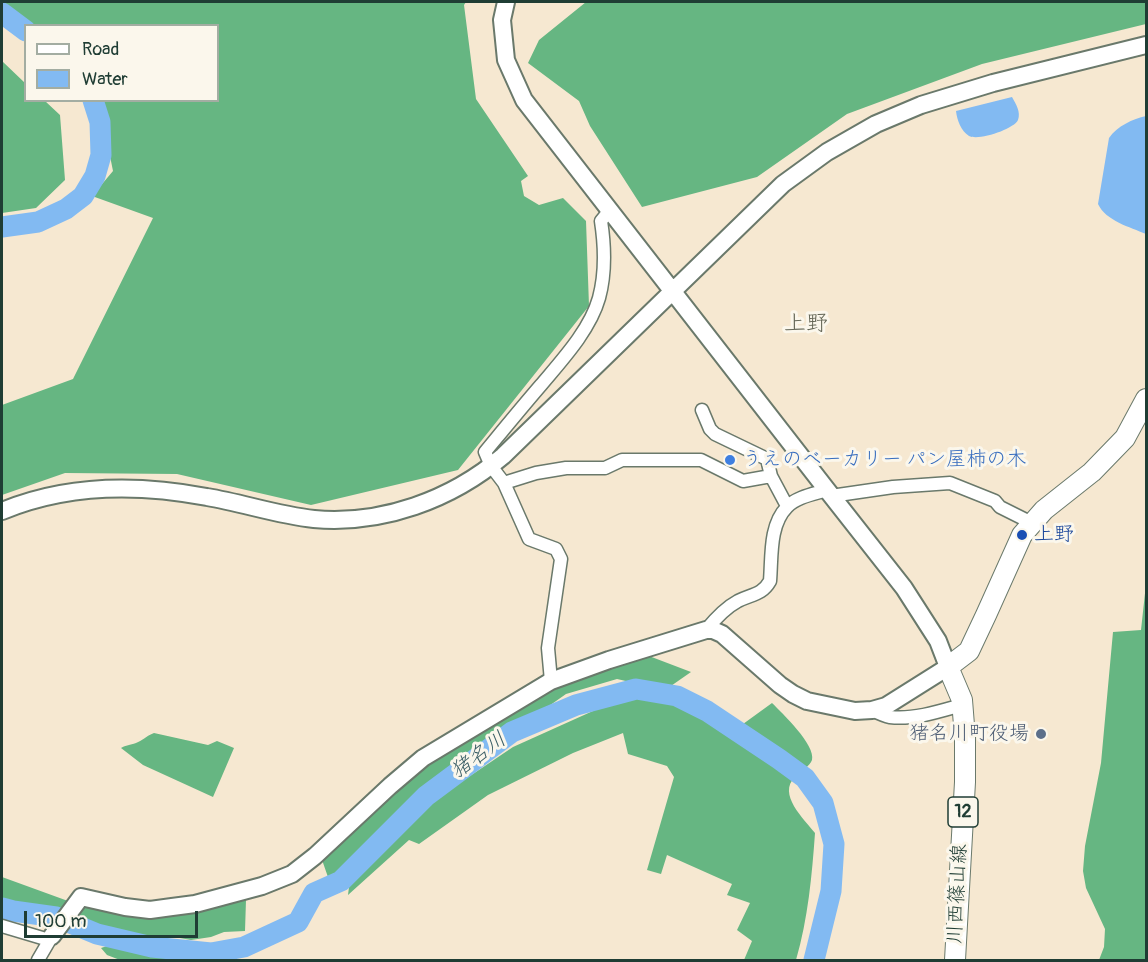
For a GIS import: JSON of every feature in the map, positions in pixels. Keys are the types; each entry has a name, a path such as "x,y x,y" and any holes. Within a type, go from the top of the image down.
{"main road":[{"path":"948,667 969,651 1022,535 1044,510 1092,472 1125,438 1146,399"},
{"name":"川西篠山線","path":"948,667 962,700 965,738 965,782 955,960"}],"street":[{"path":"38,960 50,938 81,897 150,910 195,904 262,886 292,874 423,758 551,681 609,660 706,630 713,630 722,634 793,694 807,700 855,711 886,706 948,667 938,641 904,588 524,100 506,60 502,20 506,2"},
{"path":"2,511 66,492 131,488 209,497 280,514 315,519 348,519 384,514 404,510 428,501 453,490 503,456 783,184 827,152 876,124 921,105 993,83 1146,45"},
{"path":"551,681 548,648 561,559 556,549 528,538 504,483 491,466 485,452 564,357 588,324 599,300 604,275 605,245 601,221 610,210"},
{"path":"702,410 710,429 715,434 767,459 771,476 787,506"},
{"path":"504,483 536,473 566,468 604,468 622,460 701,460 743,481 771,476"},
{"path":"706,630 724,610 738,601 761,592 771,581 774,530 787,506 802,498 829,493 950,483 995,501 1000,507 1032,523"},
{"path":"872,710 889,717 902,717 962,705"},
{"path":"2,926 50,938"}],"green space":[{"path":"2,2 466,2 464,5 476,99 528,176 521,181 524,196 539,205 563,198 586,221 589,306 458,470 311,505 177,474 65,473 2,495 2,405 73,379 153,218 92,196 113,171 99,102 219,102 219,24 27,24"},
{"path":"586,2 1146,2 1146,24 982,64 847,114 757,177 642,207 590,126 579,101 528,63 539,40"},
{"path":"2,61 24,82 24,102 46,102 60,115 65,180 36,208 2,213"},
{"path":"1146,584 1146,960 1099,960 1104,947 1105,929 1086,888 1083,871 1085,846 1101,763 1113,632 1141,630"},
{"path":"649,656 691,672 668,688 657,688 617,679 566,694 539,713 497,733 412,797 329,880 321,857 416,769 562,684 626,661"},
{"path":"624,697 678,701 732,732 772,703 804,738 812,754 812,760 795,777 790,784 789,791 794,806 815,833 811,881 796,960 744,960 752,941 737,930 750,903 727,895 732,884 667,855 661,874 647,870 674,777 667,766 628,754 623,733 573,753 488,795 419,844 409,840 348,895 349,887 371,861 427,805 513,747"},
{"path":"154,733 208,745 217,741 234,748 213,797 143,765 121,748"},
{"path":"2,877 68,901 60,912 2,900"},
{"path":"246,900 245,931 224,932 191,940 163,935 132,938 83,922 79,914 84,904 129,916 181,914"},
{"path":"110,945 168,958 177,953 188,952 211,956 212,960 120,960 107,955 101,948"}],"water":[{"path":"1012,97 1018,108 1019,117 1010,127 988,136 974,137 966,134 958,122 956,111"},
{"path":"1146,116 1146,234 1112,219 1098,204 1109,138 1126,124"}],"waterway":[{"name":"猪名川","path":"2,13 24,30"},
{"name":"猪名川","path":"2,227 38,222 66,209 83,196 95,176 101,155 100,122 94,102"},
{"name":"猪名川","path":"2,908 56,917 97,934 152,947 211,953 244,947 298,922 314,893 341,881 426,796 512,732 576,705 636,689 677,696 707,711 805,778 823,803 834,844 831,891 814,960"}],"place":[{"name":"うえのベーカリー パン屋柿の木","path":"730,460"},
{"name":"上野","path":"1022,535"},
{"name":"猪名川町役場","path":"1041,734"}],"district":[{"name":"上野","path":"806,324"}]}
